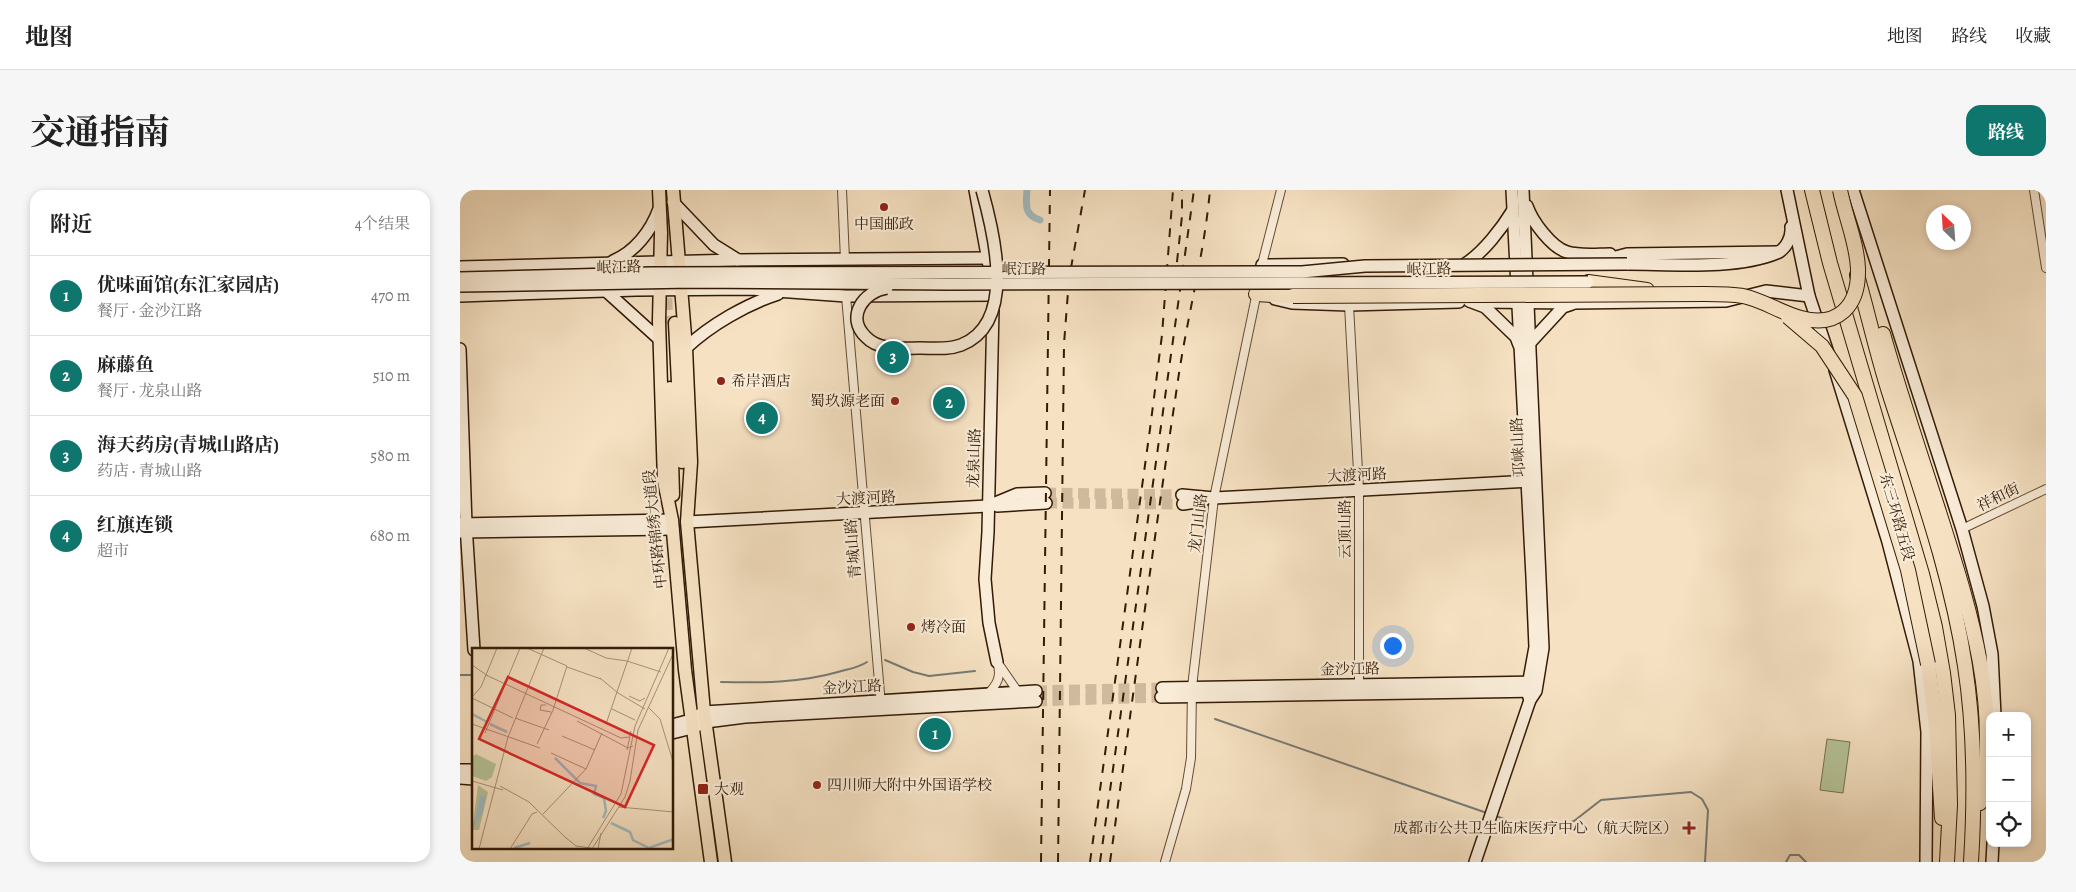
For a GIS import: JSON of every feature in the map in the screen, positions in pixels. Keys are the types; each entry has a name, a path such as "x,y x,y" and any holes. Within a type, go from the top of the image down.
{"highway":[{"name":"东三环路五段","path":"1812,190 1828,254 1922,574 1944,672 1948,715 1950,805 1946,862"},
{"name":"东三环路五段","path":"1835,190 1851,241 1888,390 1942,558 1957,620 1971,709 1974,775 1971,862"},
{"path":"1256,294 1293,296 1670,293 1743,296 1802,318 1824,320 1838,316 1849,307 1856,288 1858,268 1840,190"},
{"path":"1847,190 1851,241 1964,592 1977,646 1985,709 1986,771 1983,793 1973,830"},
{"path":"1588,282 1670,293"},
{"path":"1782,311 1822,346 1855,396 1908,570 1928,664 1936,726 1946,862"}],"main road":[{"name":"中环路锦绣大道段","path":"659,190 659,339 664,481 673,524 685,670 711,862"},
{"name":"龙泉山路","path":"975,190 994,295 988,532 985,579 989,623 997,662"},
{"path":"911,284 879,289 871,292 862,300 858,320 865,337 877,345 894,348 946,348 959,346 979,334 993,312 996,293 996,257 991,223 982,190"},
{"name":"东三环路五段","path":"1787,190 1790,216 1809,296 1836,373 1888,542 1918,660 1927,732 1926,862"},
{"path":"1853,190 1962,529 1983,606 1992,654 1995,712"},
{"path":"1519,191 1532,220 1557,247 1567,252 1627,259 1720,264 1743,262 1779,252 1787,245 1792,231 1790,216"},
{"name":"邛崃山路","path":"1519,191 1513,210 1521,263"},
{"name":"邛崃山路","path":"1475,862 1532,689 1535,647 1531,481 1522,302 1519,191"},
{"path":"673,196 714,245 738,260"},
{"path":"673,196 686,348 691,462 687,522"},
{"path":"602,264 626,255 649,231 660,205"},
{"path":"1465,264 1475,258 1505,223 1513,210"},
{"name":"岷江路","path":"460,267 738,260 988,258"},
{"path":"1262,265 1598,262 1627,259"},
{"name":"岷江路","path":"460,278 651,273 1302,272 1365,266 1627,259"},
{"name":"岷江路","path":"460,286 692,282 1366,284 1588,282"},
{"name":"岷江路","path":"460,296 660,290 786,291 846,296 994,295"},
{"path":"606,291 659,339"},
{"path":"686,348 696,338 756,301 786,291"},
{"path":"1256,294 1292,304 1349,305 1469,302 1726,301 1766,291 1809,296"},
{"path":"1469,302 1484,307 1524,346 1563,307 1574,303"},
{"path":"463,529 673,524 671,323 705,717 724,862"},
{"path":"460,349 463,529 474,648"},
{"name":"大渡河路","path":"1182,500 1531,481"},
{"name":"大渡河路","path":"687,522 988,506 1017,494 1046,498"},
{"name":"金沙江路","path":"1161,692 1532,689"},
{"name":"金沙江路","path":"674,732 705,717 745,717 1018,692 1036,696 881,705"},
{"name":"金沙江路","path":"674,725 692,724"},
{"path":"1992,862 1993,847"}],"street":[{"path":"842,190 845,260"},
{"name":"龙门山路","path":"1165,862 1186,789 1190,766 1192,691 1214,498 1262,265 1281,190"},
{"path":"2034,190 2046,268"},
{"name":"青城山路","path":"846,296 863,514 881,705"},
{"name":"云顶山路","path":"1349,305 1359,490 1359,689"},
{"name":"祥和街","path":"1962,529 2046,489"},
{"path":"997,662 1018,692"},
{"name":"龙泉山路","path":"988,694 998,682 1000,674 997,662"}],"green space":[{"path":"1827,739 1850,742 1843,793 1820,790"}],"waterway":[{"path":"1027,190 1027,209 1031,215 1040,220"},
{"path":"885,660 913,672 929,676 975,671"},
{"path":"721,682 765,682 809,678 853,668 867,662"},
{"path":"460,675 472,675"},
{"path":"1215,719 1487,813"},
{"path":"1496,816 1538,832 1574,821 1601,800 1691,792 1702,799 1708,810 1705,862"},
{"path":"1786,862 1790,855 1799,855 1806,862"}],"tunnel":[{"path":"666,280 667,324"},
{"path":"1045,493 1182,495"},
{"path":"1046,503 1183,504"},
{"path":"1036,691 1162,688"},
{"path":"1036,701 1161,697"}],"railway":[{"path":"1041,862 1050,190"},
{"path":"1058,862 1064,344 1069,279 1085,190"},
{"path":"1090,862 1162,335 1173,190"},
{"path":"1175,280 1182,216 1182,190"},
{"path":"1100,862 1194,190"},
{"path":"1110,862 1168,446 1181,362 1204,240 1210,190"}],"place":[{"name":"中国邮政","path":"884,207"},
{"name":"海天药房(青城山路店)","path":"893,357"},
{"name":"希岸酒店","path":"721,381"},
{"name":"蜀玖源老面","path":"895,401"},
{"name":"麻藤鱼","path":"949,403"},
{"name":"红旗连锁","path":"762,418"},
{"name":"烤冷面","path":"911,627"},
{"name":"优味面馆(东汇家园店)","path":"935,734"},
{"name":"四川师大附中外国语学校","path":"817,785"},
{"name":"大观","path":"703,789"},
{"name":"成都市公共卫生临床医疗中心（航天院区）","path":"1689,828"}]}
